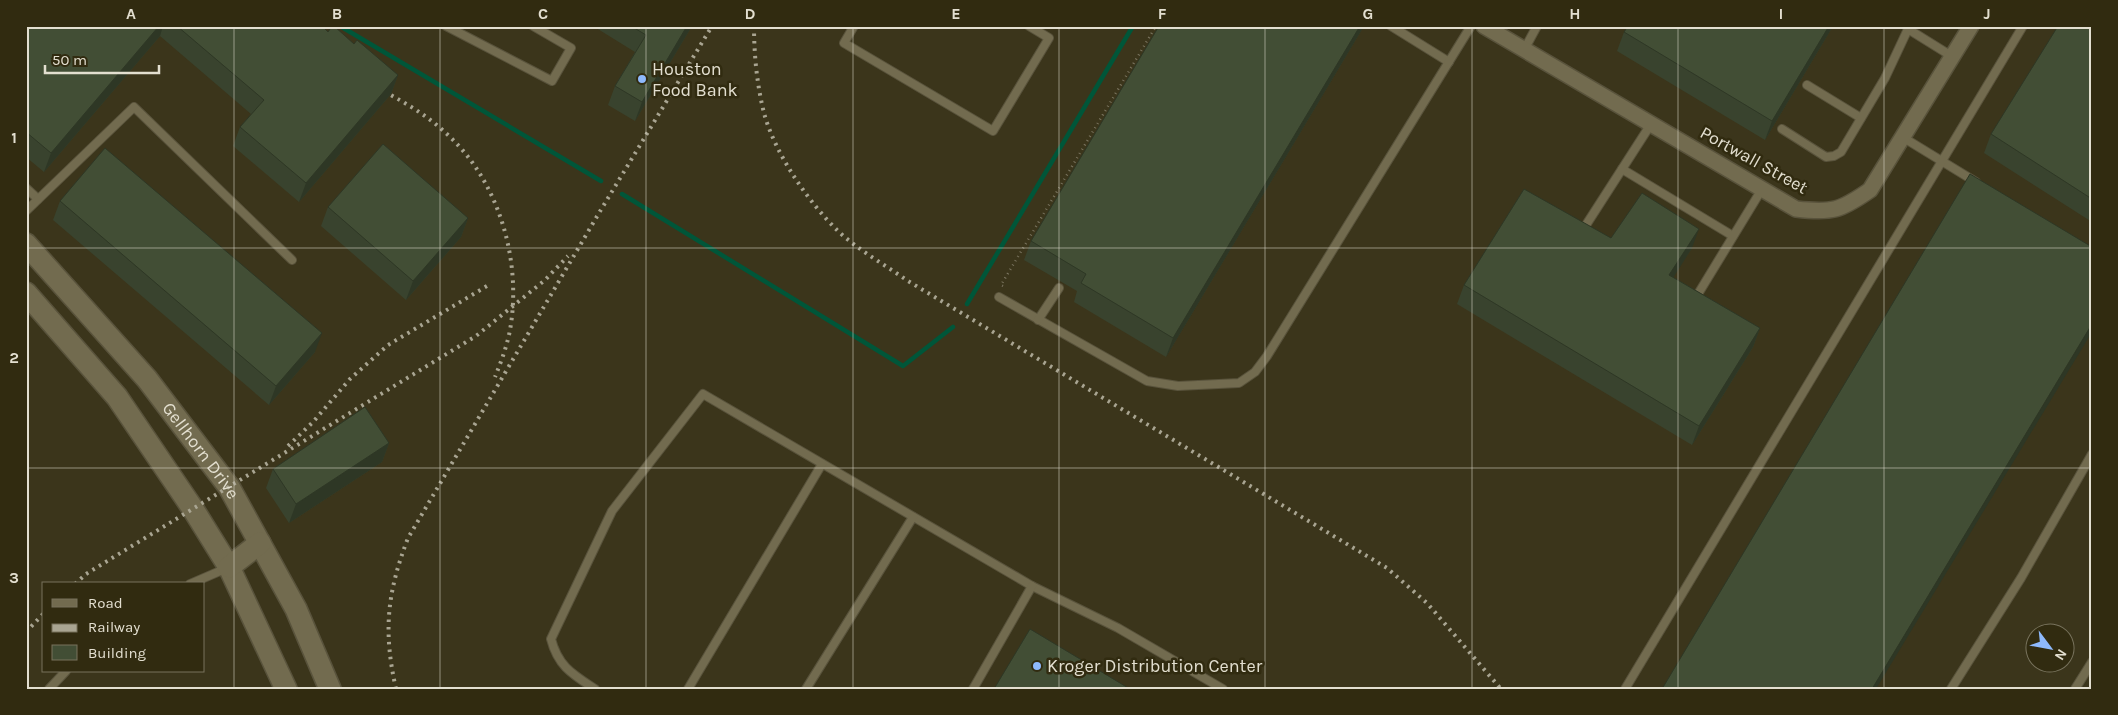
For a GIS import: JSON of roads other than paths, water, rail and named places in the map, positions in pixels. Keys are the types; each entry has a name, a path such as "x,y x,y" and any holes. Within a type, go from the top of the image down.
{"main road":[{"name":"Gellhorn Drive","path":"26,244 147,379 229,487 296,609 330,689"},
{"name":"Gellhorn Drive","path":"26,293 117,397 229,567 286,689"},
{"path":"117,397 147,379"},
{"path":"229,567 260,543"}],"street":[{"name":"Portwall Street","path":"1484,26 1796,209 1826,212 1848,206 1870,190 1904,138 1971,26"}],"lane":[{"path":"446,26 552,81 571,48 533,26"},
{"path":"854,26 844,43 993,131 1049,38 1029,26"},
{"path":"1391,26 1449,62"},
{"path":"999,297 1147,381 1178,386 1239,383 1255,372 1268,356 1471,26"},
{"path":"1524,50 1537,26"},
{"path":"1625,689 2023,26"},
{"path":"1782,129 1826,156 1834,156 1841,152 1885,78 1909,28 1953,57"},
{"path":"1807,85 1861,118"},
{"path":"26,211 134,107 292,260"},
{"path":"1586,225 1651,124"},
{"path":"1904,138 1983,186"},
{"path":"1622,169 1732,236"},
{"path":"26,188 38,199"},
{"path":"1698,294 1762,188"},
{"path":"1038,320 1059,288"},
{"path":"594,689 570,674 555,652 551,639 612,511 703,394 1032,586 1118,628 1223,689"},
{"path":"1951,689 2021,578 2092,454"},
{"path":"688,689 822,464"},
{"path":"806,689 913,517"},
{"path":"195,582 229,567"},
{"path":"973,689 1032,586"},
{"path":"2075,689 2092,662"},
{"path":"49,689 65,672"}],"waterway":[{"path":"340,26 601,181"},
{"path":"967,304 1133,26"},
{"path":"622,194 903,366 953,327"}],"railway":[{"path":"396,689 389,649 389,612 395,577 408,538 599,213 712,26"},
{"path":"754,26 758,81 769,129 794,177 816,207 839,232 864,252 908,281 1387,568 1427,603 1501,689"},
{"path":"378,88 407,104 442,129 467,156 482,178 494,201 503,226 513,278 513,304 509,336 495,377"},
{"path":"77,582 86,574 476,336 545,280 568,256"},
{"path":"288,446 313,422 350,379 388,345 487,286"},
{"path":"26,632 42,615"}],"place":[{"name":"Houston Food Bank","path":"642,79"},
{"name":"Kroger Distribution Center","path":"1037,666"}]}
